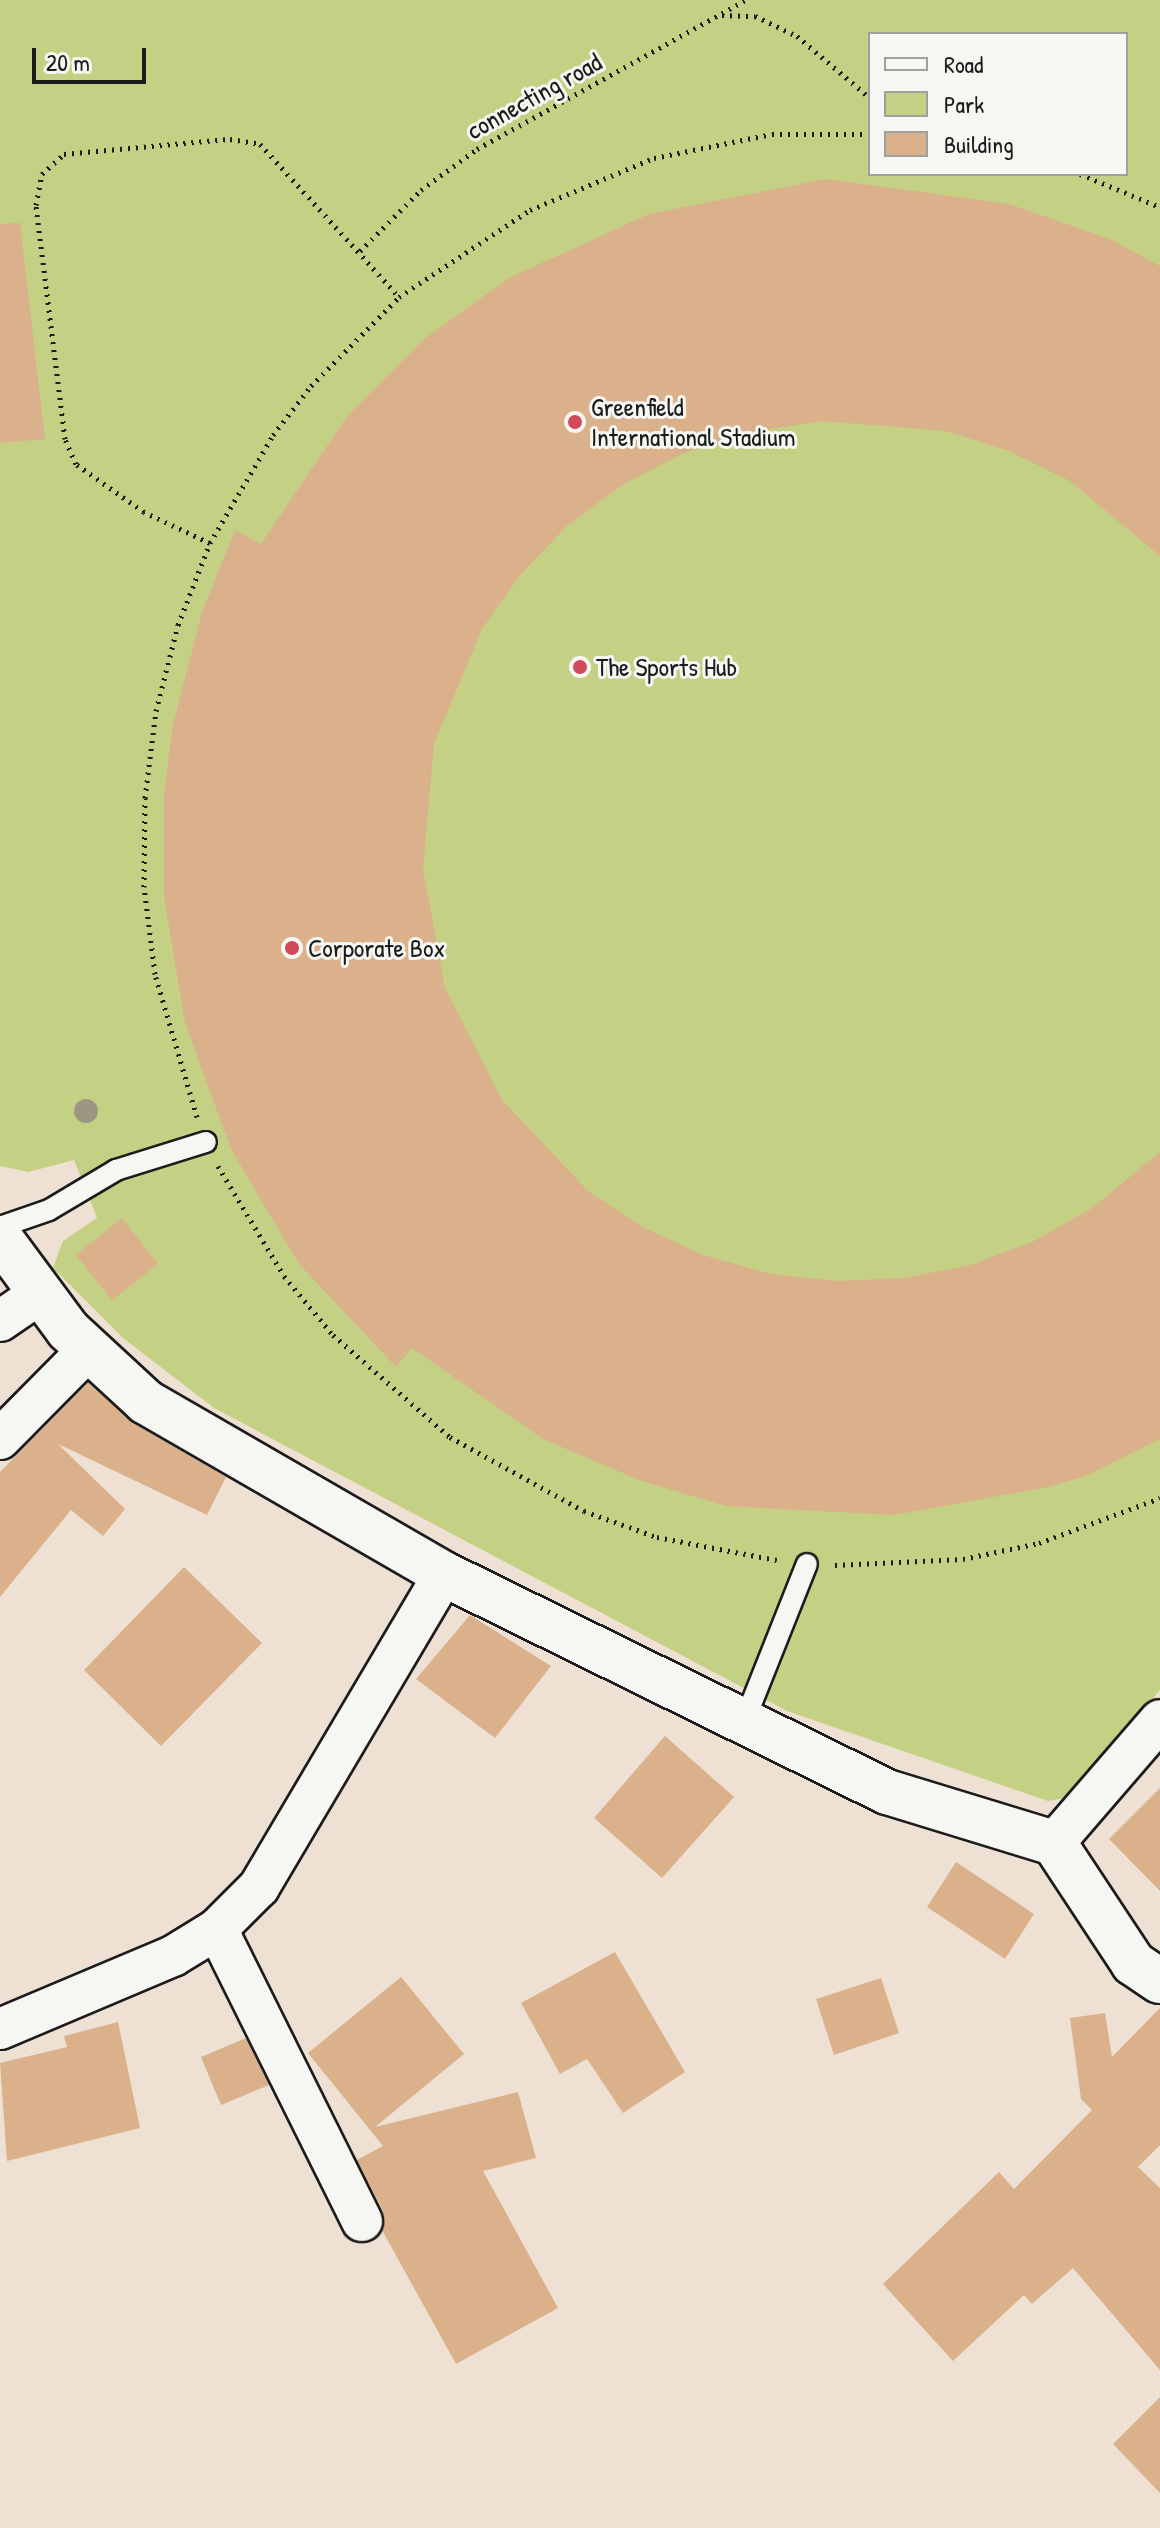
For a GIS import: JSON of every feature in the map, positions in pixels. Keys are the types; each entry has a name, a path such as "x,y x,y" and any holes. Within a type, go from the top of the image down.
{"street":[{"path":"0,1238 41,1293 89,1349 146,1402 444,1574 887,1792 1054,1843 1133,1963 1160,1981"},
{"path":"0,1321 41,1293"},
{"path":"0,1439 89,1349"},
{"path":"0,2029 103,1990 217,1929 259,1887 308,1814 444,1574"},
{"path":"1054,1843 1160,1720"},
{"path":"217,1929 362,2221"}],"lane":[{"path":"0,1227 49,1210 116,1170 206,1142"},
{"path":"744,1722 807,1564"}],"path":[{"name":"connecting road","path":"360,251 421,190 477,149 746,0"},
{"path":"719,15 755,16 797,36 868,96"},
{"path":"868,134 772,134 640,163 530,210 399,297 311,386 273,435 210,543 178,625 156,711 145,798 144,887 172,1045 206,1142 242,1211 314,1311 389,1389 450,1437 515,1477 613,1521 731,1554 807,1564 963,1559 1039,1543 1160,1498"},
{"path":"210,543 144,512 76,464 65,439 36,205 42,174 64,154 230,139 260,144 399,297"},
{"path":"1085,176 1160,207"}],"green space":[{"name":"The Sports Hub","path":"0,0 1160,0 1160,1690 1070,1797 1048,1801 787,1711 214,1408 123,1338 53,1268 63,1241 97,1218 74,1160 28,1172 0,1166"}],"building":[{"path":"826,179 1009,204 1110,239 1160,266 1160,556 1070,481 1009,451 946,431 822,421 746,433 682,454 622,485 568,525 521,574 482,629 434,744 423,869 445,988 502,1100 588,1191 644,1228 706,1256 771,1274 837,1281 904,1278 971,1265 1034,1241 1092,1208 1160,1152 1160,1439 1086,1476 1048,1487 894,1515 726,1506 639,1480 543,1439 412,1348 396,1367 299,1264 231,1149 185,1023 164,897 164,796 172,729 202,612 235,530 261,544 348,415 424,339 509,278 649,214"},
{"path":"20,223 45,439 0,443 0,224"},
{"path":"122,1218 158,1264 112,1300 76,1255"},
{"path":"88,1383 133,1423 226,1477 207,1515 58,1444 125,1509 103,1536 71,1510 0,1597 0,1472"},
{"path":"184,1567 262,1643 161,1746 84,1670"},
{"path":"470,1615 551,1666 495,1738 416,1679"},
{"path":"665,1736 734,1797 662,1878 594,1818"},
{"path":"1160,1788 1160,1891 1109,1839"},
{"path":"956,1862 1034,1914 1005,1959 927,1907"},
{"path":"615,1952 685,2072 623,2113 587,2059 560,2074 521,2003"},
{"path":"401,1977 464,2054 375,2127 518,2092 536,2158 483,2171 558,2308 456,2364 382,2230 383,2211 357,2160 383,2146 308,2053"},
{"path":"881,1978 899,2033 834,2055 816,1999"},
{"path":"1160,2008 1160,2145 1138,2167 1160,2188 1160,2370 1073,2268 1032,2304 1024,2295 953,2361 883,2284 999,2172 1014,2189 1092,2110 1081,2099 1070,2018 1105,2013 1112,2057"},
{"path":"118,2022 140,2128 7,2161 0,2063 67,2047 64,2036"},
{"path":"246,2038 269,2085 221,2105 201,2057"},
{"path":"1160,2397 1160,2493 1113,2444"}],"place":[{"name":"Greenfield International Stadium","path":"575,422"},
{"name":"The Sports Hub","path":"580,667"},
{"name":"Corporate Box","path":"292,948"}]}
